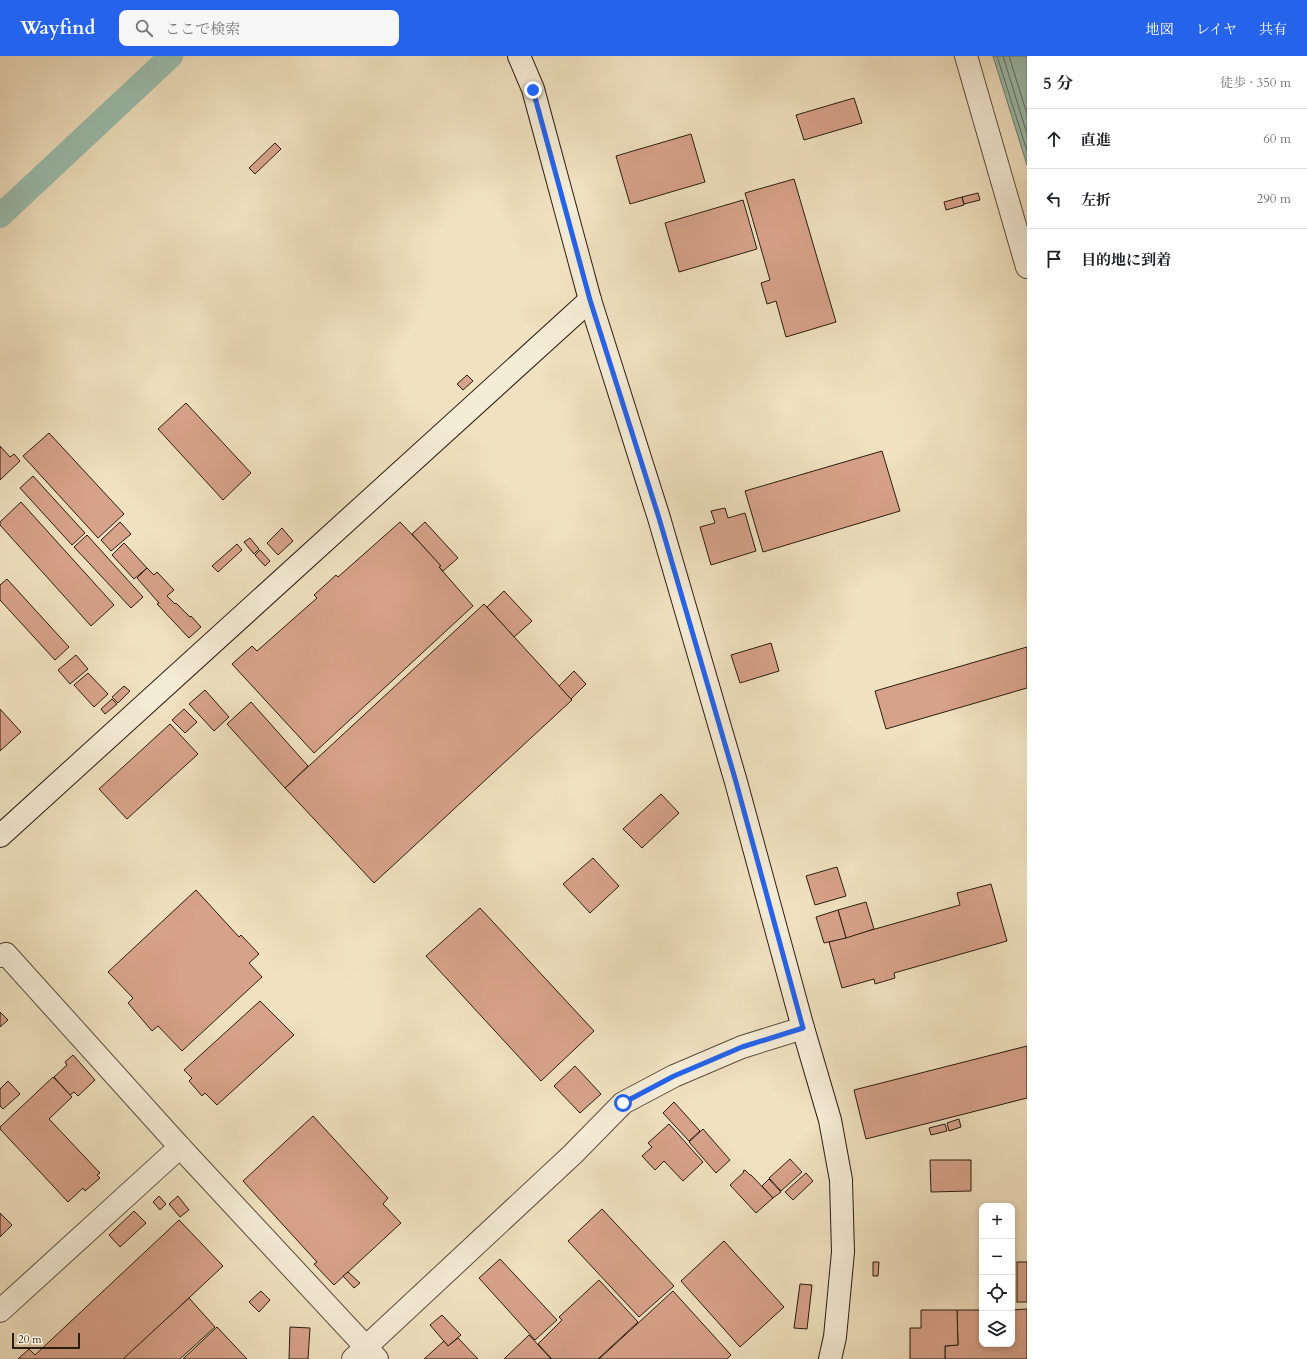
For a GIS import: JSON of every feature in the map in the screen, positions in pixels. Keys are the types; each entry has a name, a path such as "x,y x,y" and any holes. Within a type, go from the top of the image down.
{"street":[{"path":"518,56 533,90 590,300 659,518 736,782 803,1028 830,1120 841,1180 844,1252 835,1337 830,1359"},
{"path":"966,56 1027,267"},
{"path":"0,836 590,300"},
{"path":"0,956 6,954 365,1355 573,1154 623,1103 674,1076 742,1047 803,1028"},
{"path":"0,1311 180,1147"}],"water":[{"path":"993,56 1027,56 1027,165"}],"building":[{"path":"854,98 862,123 804,140 796,115"},
{"path":"691,134 705,182 630,204 616,156"},
{"path":"275,143 281,149 255,174 249,168"},
{"path":"794,179 836,322 786,337 776,301 767,304 761,283 770,280 745,193"},
{"path":"978,193 980,200 964,204 962,197"},
{"path":"962,197 964,205 946,210 944,202"},
{"path":"743,200 757,249 679,272 665,223"},
{"path":"467,375 473,381 463,390 457,384"},
{"path":"186,403 251,473 223,500 158,429"},
{"path":"49,433 124,514 98,538 23,456"},
{"path":"0,446 10,457 14,454 20,461 0,480"},
{"path":"882,451 900,511 763,552 745,491"},
{"path":"33,476 85,533 72,545 20,488"},
{"path":"21,502 114,605 91,626 0,525 0,522"},
{"path":"725,508 728,518 745,513 756,551 711,565 700,527 715,523 711,511"},
{"path":"120,522 131,534 111,551 101,540"},
{"path":"400,522 441,565 439,567 473,606 314,753 232,664 252,646 257,651 317,598 314,595 336,575 338,577"},
{"path":"425,522 458,558 443,571 439,567 441,566 412,534"},
{"path":"282,528 293,541 278,555 267,543"},
{"path":"87,535 143,597 131,608 74,547"},
{"path":"250,538 259,549 254,554 244,542"},
{"path":"124,543 147,568 134,579 112,555"},
{"path":"237,544 242,550 218,572 212,566"},
{"path":"260,550 270,561 265,566 255,555"},
{"path":"147,568 154,575 157,572 174,590 167,596 190,617 191,616 201,627 189,638 157,604 159,603 137,578"},
{"path":"7,579 69,647 55,660 0,600 0,585"},
{"path":"504,591 532,621 514,637 487,607"},
{"path":"484,604 572,700 374,883 285,788"},
{"path":"771,643 779,671 740,683 731,655"},
{"path":"1027,647 1027,688 886,729 875,691"},
{"path":"76,655 88,669 70,684 58,670"},
{"path":"574,671 586,684 571,699 559,686"},
{"path":"88,673 108,694 94,707 74,685"},
{"path":"124,686 130,691 118,703 112,697"},
{"path":"205,690 229,717 214,731 189,704"},
{"path":"112,699 117,704 105,714 101,709"},
{"path":"251,702 308,766 285,788 227,724"},
{"path":"0,709 21,732 0,751"},
{"path":"184,709 197,722 185,733 172,720"},
{"path":"170,724 198,754 127,819 99,789"},
{"path":"661,794 679,813 642,848 623,829"},
{"path":"593,858 619,886 590,913 563,884"},
{"path":"837,867 846,896 815,905 806,876"},
{"path":"991,884 1007,941 894,973 895,978 875,984 874,979 842,988 829,942 960,905 957,893"},
{"path":"196,890 239,937 241,935 259,954 249,963 262,977 182,1051 158,1026 152,1031 128,1003 133,998 108,972"},
{"path":"866,902 874,929 846,938 838,910"},
{"path":"480,908 594,1031 541,1081 426,956"},
{"path":"838,910 846,938 824,943 816,917"},
{"path":"260,1001 294,1035 217,1105 205,1093 202,1096 189,1081 192,1078 184,1070"},
{"path":"0,1012 8,1020 0,1027"},
{"path":"1027,1046 1027,1098 866,1139 854,1090"},
{"path":"73,1055 95,1080 78,1096 74,1092 70,1095 54,1077 67,1065 65,1062"},
{"path":"575,1066 601,1094 580,1113 554,1086"},
{"path":"53,1077 72,1097 49,1119 100,1173 97,1175 100,1178 85,1191 83,1188 68,1202 0,1129 0,1127"},
{"path":"8,1081 20,1094 3,1109 0,1106 0,1089"},
{"path":"674,1102 700,1131 689,1141 663,1113"},
{"path":"313,1116 388,1198 383,1204 401,1223 334,1285 314,1264 317,1262 243,1181"},
{"path":"959,1119 961,1127 949,1131 947,1123"},
{"path":"669,1124 703,1162 683,1181 664,1161 655,1170 642,1156 652,1147 648,1143"},
{"path":"945,1124 947,1131 931,1135 929,1128"},
{"path":"703,1129 730,1160 716,1173 689,1142"},
{"path":"790,1159 802,1172 781,1191 769,1178"},
{"path":"930,1160 971,1160 971,1191 931,1192"},
{"path":"745,1170 773,1198 756,1213 730,1185"},
{"path":"806,1173 813,1181 793,1200 785,1192"},
{"path":"769,1179 781,1192 773,1198 762,1186"},
{"path":"159,1196 166,1204 160,1210 153,1202"},
{"path":"178,1196 189,1210 180,1217 169,1204"},
{"path":"602,1209 674,1286 639,1317 568,1241"},
{"path":"134,1211 146,1223 120,1247 109,1235"},
{"path":"0,1213 12,1225 0,1237"},
{"path":"179,1220 223,1266 124,1359 18,1359 29,1349 35,1355"},
{"path":"724,1241 784,1307 740,1347 681,1281"},
{"path":"500,1259 557,1320 535,1340 479,1278"},
{"path":"873,1262 879,1262 878,1276 873,1276"},
{"path":"1017,1262 1027,1262 1027,1302 1017,1302"},
{"path":"348,1272 360,1283 354,1288 343,1276"},
{"path":"599,1280 638,1322 598,1359 552,1359 538,1344 562,1320 559,1317"},
{"path":"800,1284 812,1285 807,1329 794,1328"},
{"path":"261,1291 270,1300 259,1312 249,1302"},
{"path":"673,1291 731,1355 727,1359 599,1359"},
{"path":"189,1298 215,1327 180,1359 123,1359"},
{"path":"1027,1309 1027,1359 945,1359 945,1346 958,1345 957,1310 979,1310 979,1347 1015,1347 1015,1310"},
{"path":"921,1310 957,1310 958,1345 945,1346 945,1359 910,1359 910,1328 921,1328"},
{"path":"442,1315 461,1335 448,1346 430,1325"},
{"path":"217,1327 247,1359 183,1359"},
{"path":"290,1327 310,1328 308,1359 289,1359"},
{"path":"529,1335 551,1359 504,1359"},
{"path":"458,1338 478,1359 424,1359 444,1341 448,1346"}],"waterway":[{"path":"0,216 171,56"}],"route":[{"path":"533,90 590,300 659,518 736,782 803,1028 742,1047 674,1076 623,1103"}]}
